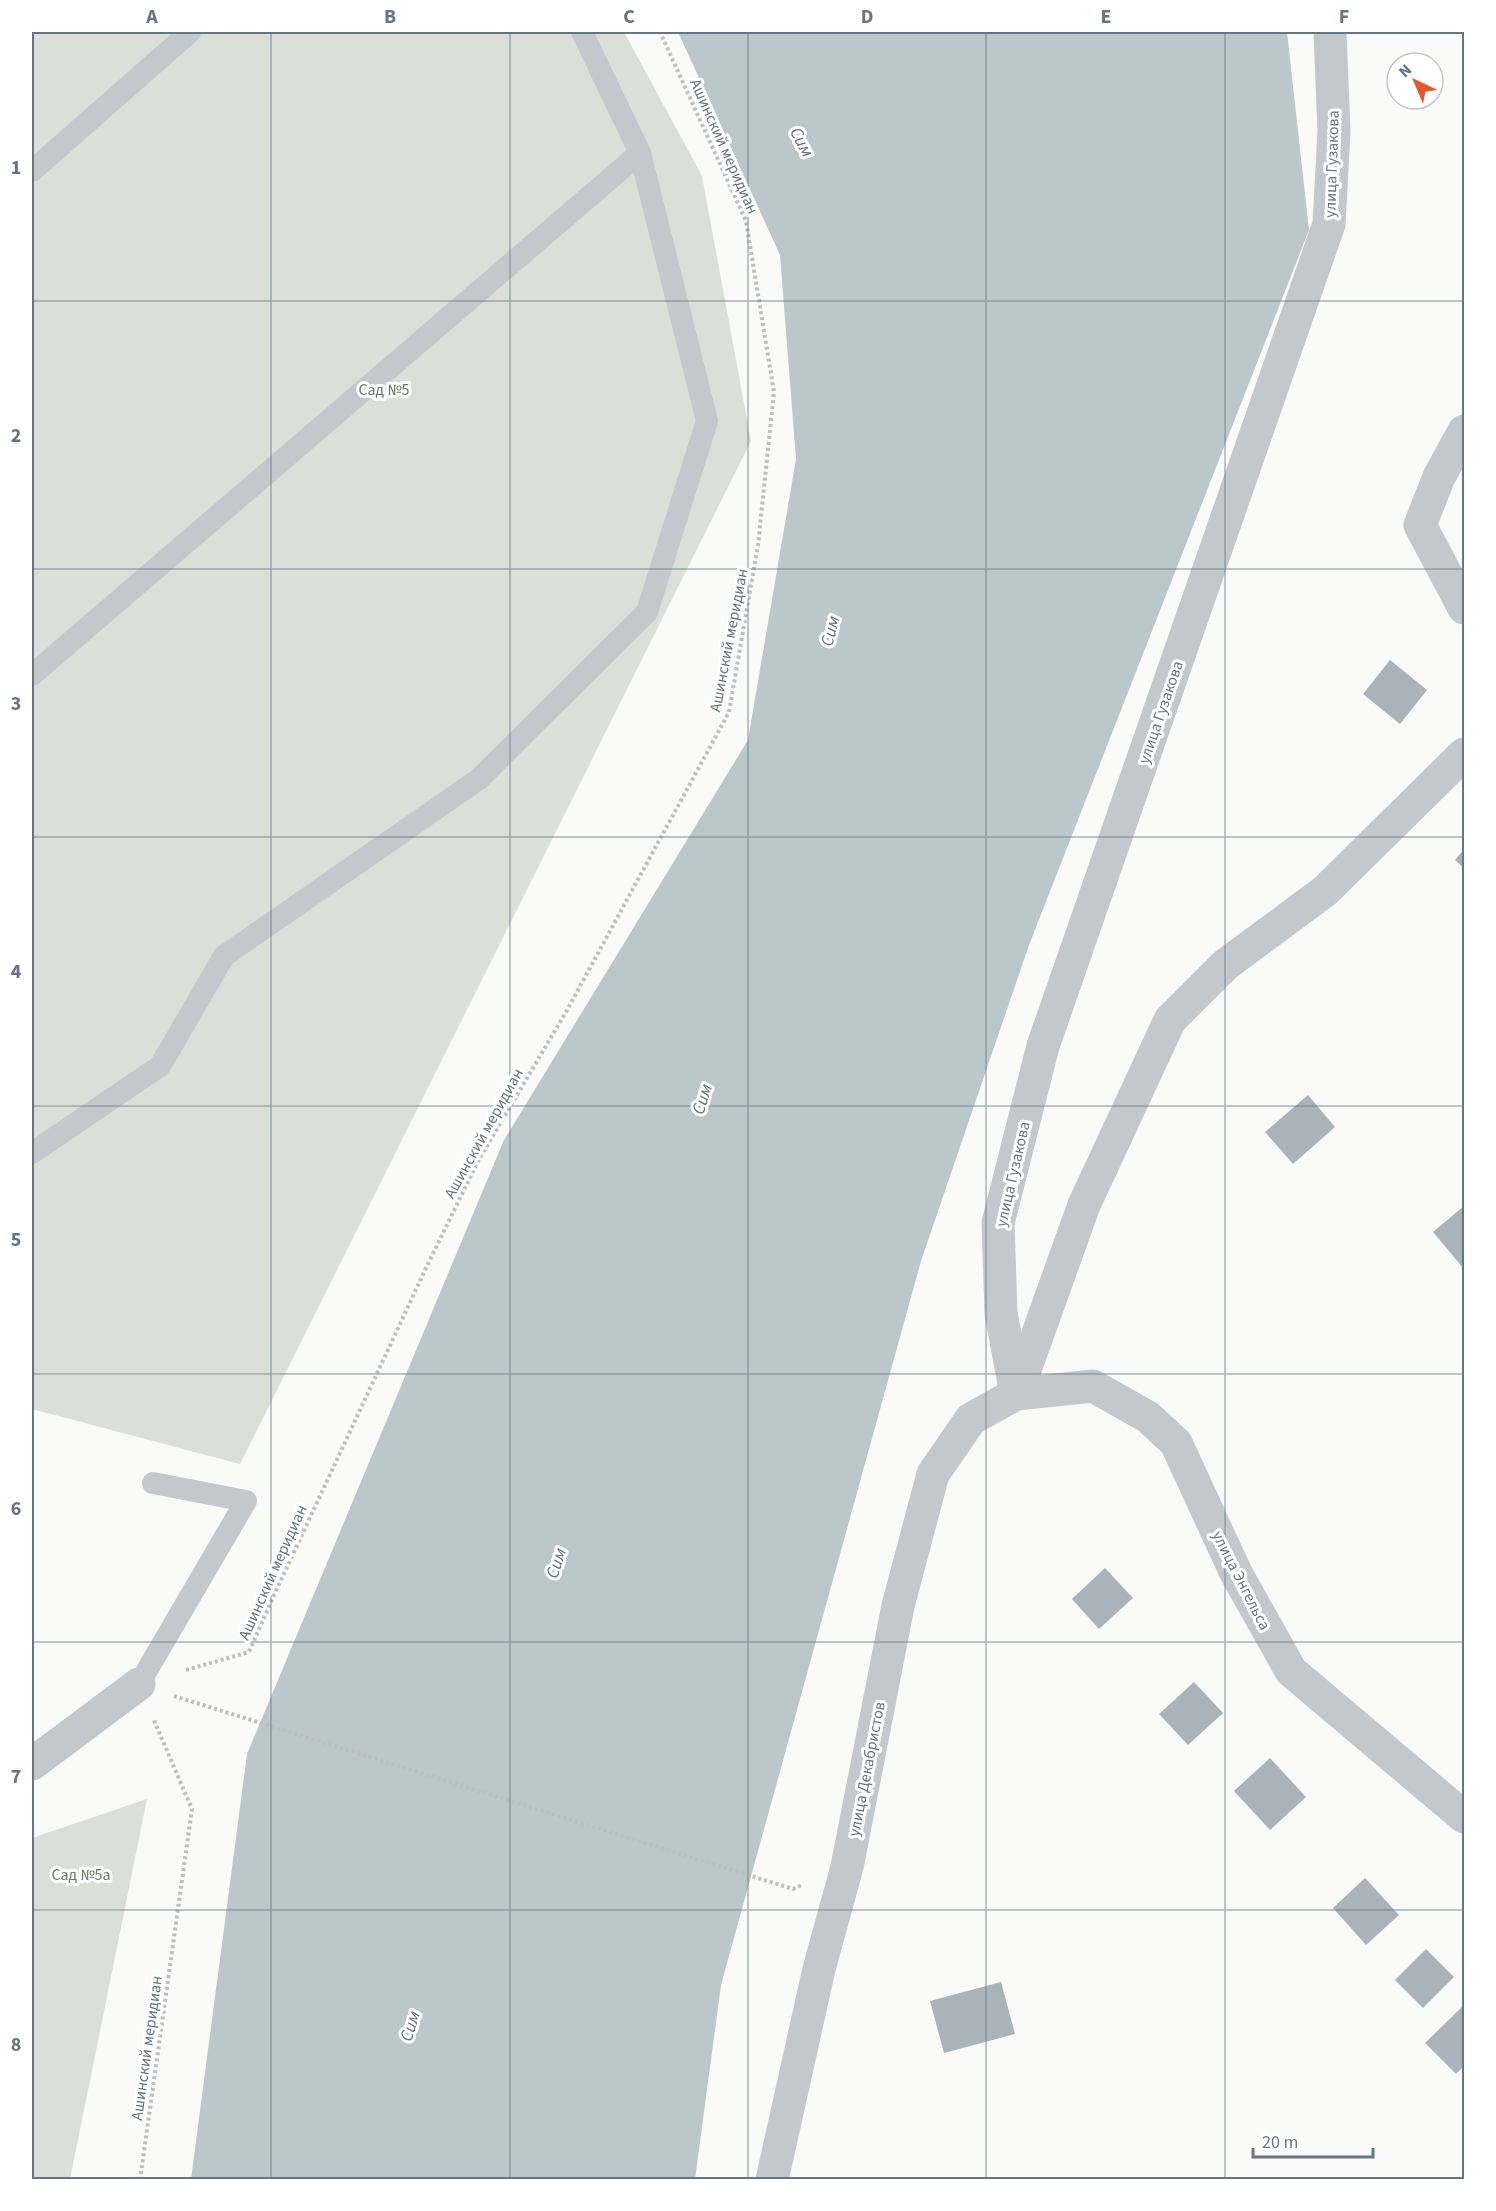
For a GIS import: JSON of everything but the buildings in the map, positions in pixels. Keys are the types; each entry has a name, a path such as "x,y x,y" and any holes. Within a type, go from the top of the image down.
{"street":[{"name":"улица Гузакова","path":"1016,1394 1001,1313 998,1223 1044,1046 1329,224 1334,131 1330,32"},
{"path":"1464,431 1439,477 1420,525 1464,608"},
{"path":"1016,1394 1084,1206 1170,1020 1225,964 1325,891 1464,754"},
{"name":"улица Энгельса","path":"1016,1394 1094,1386 1148,1417 1176,1443 1236,1573 1291,1671 1464,1817"},
{"name":"улица Декабристов","path":"772,2180 819,1969 847,1867 898,1606 933,1474 971,1419 1016,1394"},
{"path":"32,1764 139,1684"}],"lane":[{"path":"32,171 190,32"},
{"path":"32,1153 160,1066 224,956 479,778 647,612 707,421 640,153 582,32"},
{"path":"32,675 640,153"},
{"path":"139,1684 246,1501 153,1483"}],"path":[{"name":"Ашинский меридиан","path":"140,2180 192,1809 139,1684 249,1652 416,1289 478,1161 566,1012 729,712 758,545 774,392 746,221 660,32"},
{"path":"207,1707 793,1889"}],"green space":[{"name":"Сад №5","path":"32,32 624,32 702,176 751,441 240,1464 32,1409"},
{"name":"Сад №5а","path":"147,1799 70,2179 32,2179 32,1838"}],"water":[{"name":"Сим","path":"678,32 1287,32 1309,230 1029,945 921,1261 721,1985 695,2179 191,2179 247,1754 504,1140 748,740 796,459 780,255"}]}
